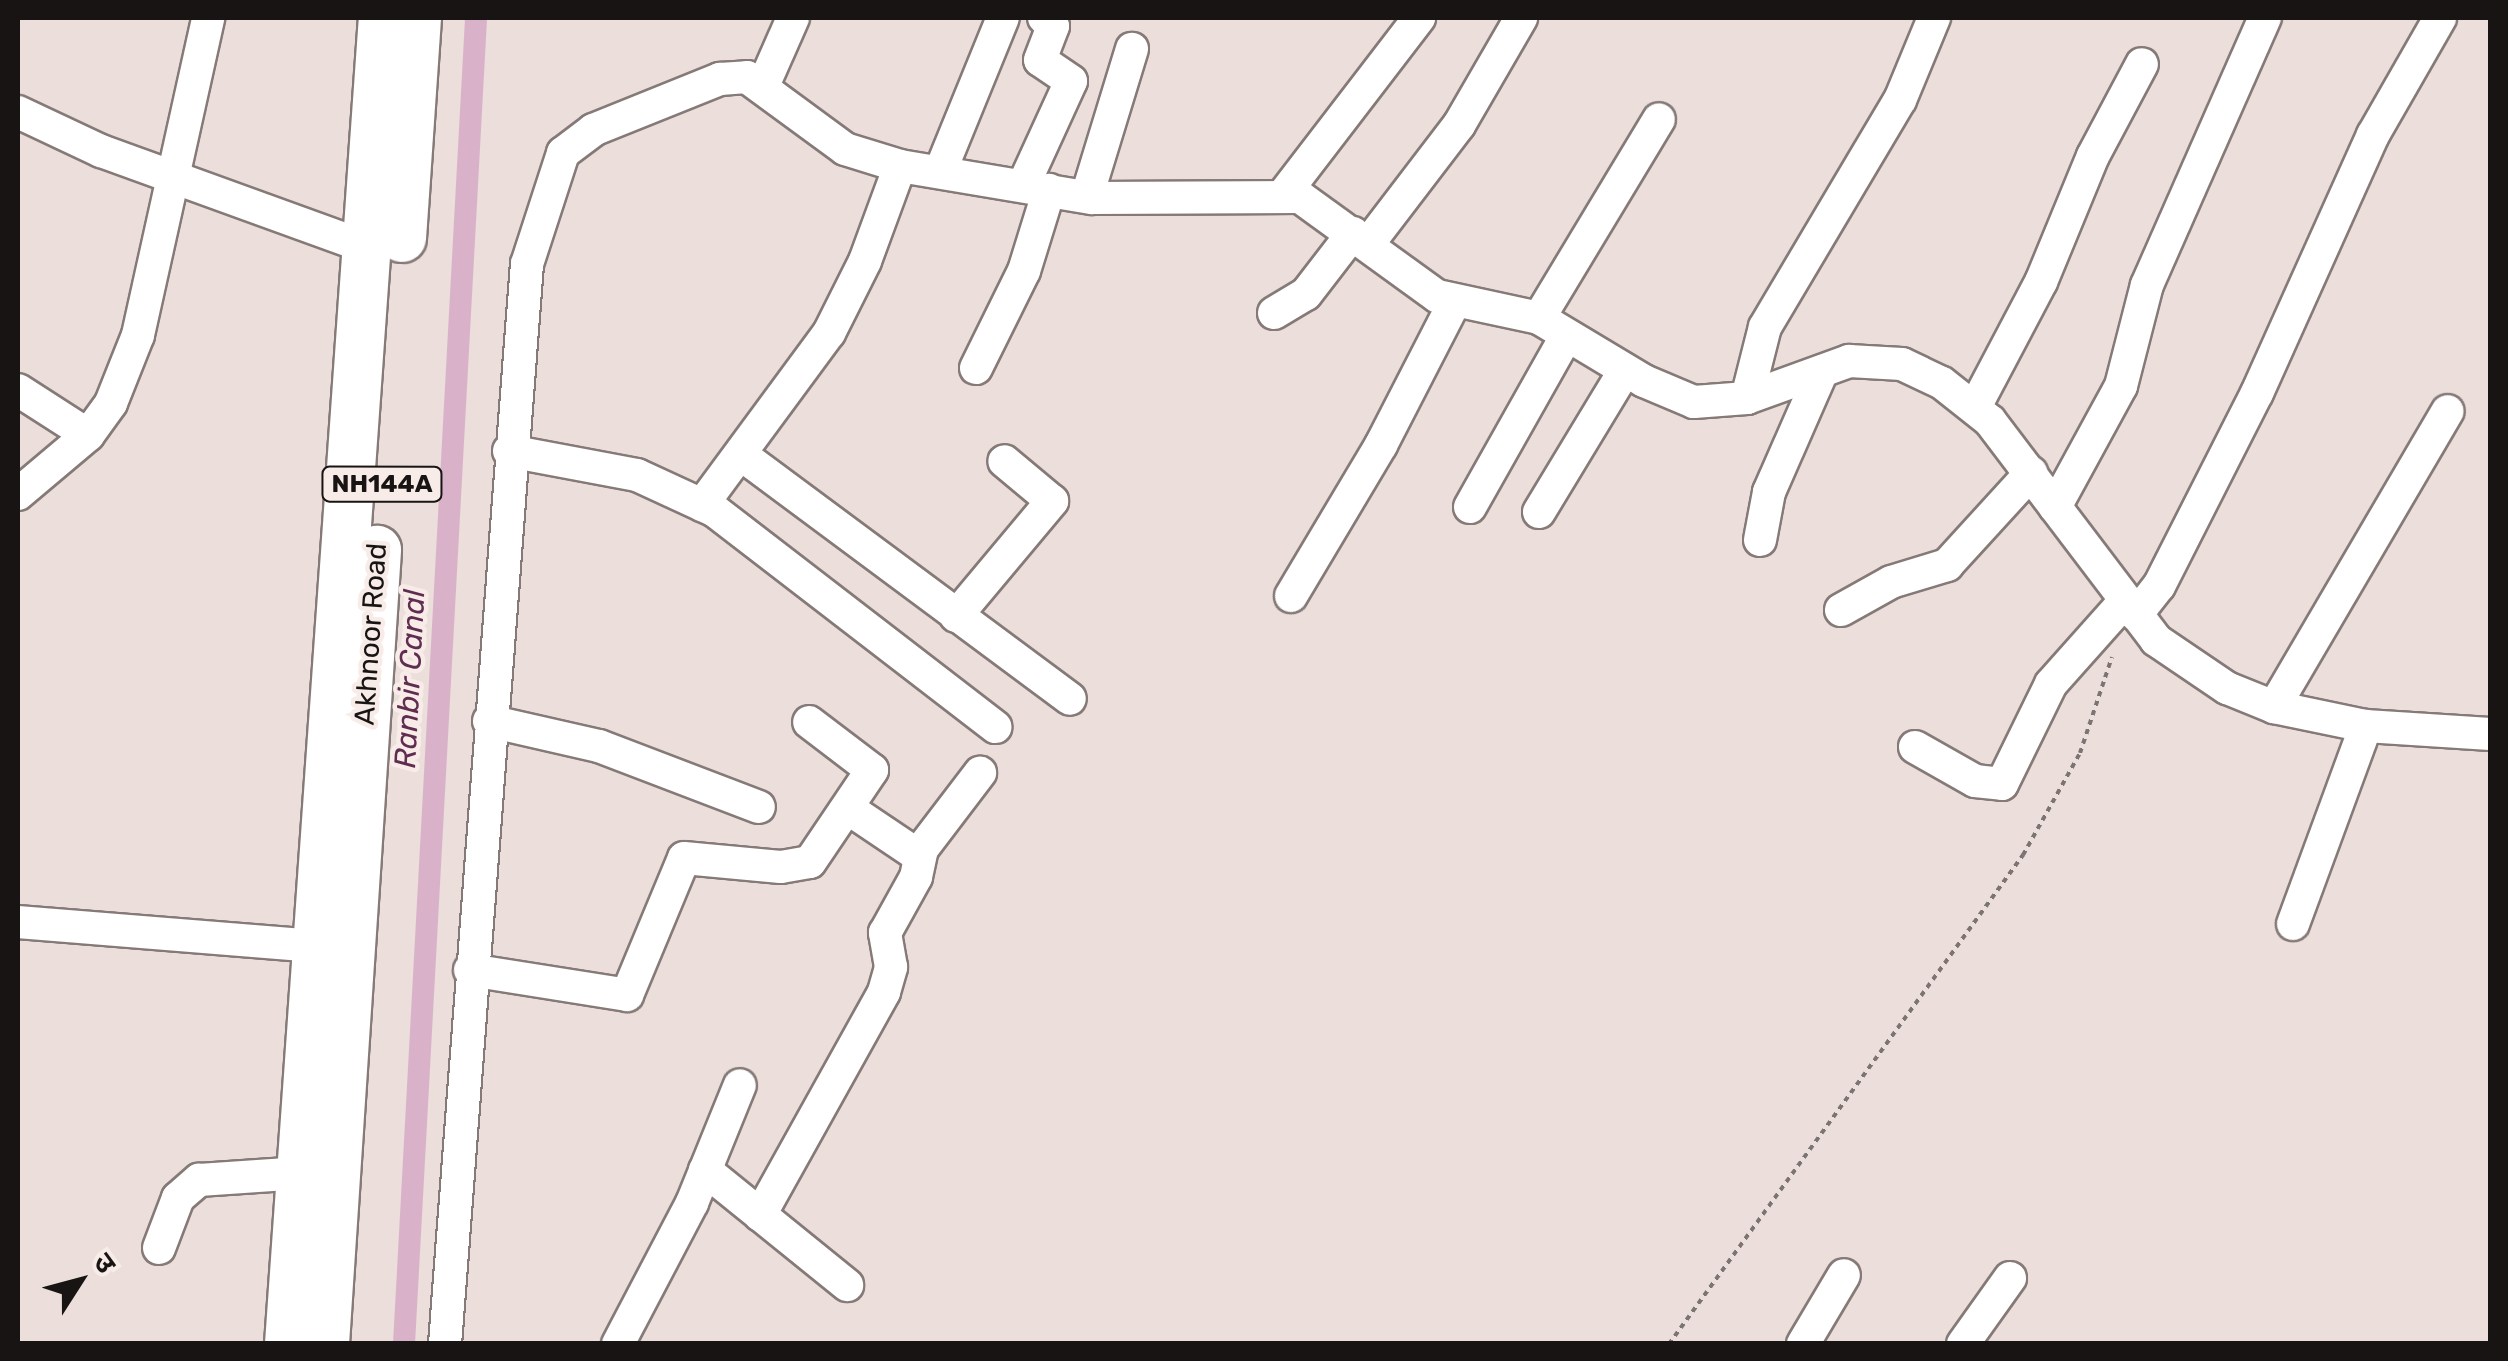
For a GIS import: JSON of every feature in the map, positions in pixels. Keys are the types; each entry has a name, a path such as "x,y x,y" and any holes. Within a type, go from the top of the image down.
{"highway":[{"name":"NH144A","path":"325,1344 332,949 382,18"},
{"name":"Akhnoor Road","path":"332,949 417,18"},
{"name":"NH144A","path":"289,1344 302,1172 332,949"}],"street":[{"path":"18,494 88,435 111,403 138,335 169,174 208,18"},
{"path":"763,86 793,18"},
{"path":"940,172 1003,18"},
{"path":"976,368 1024,271 1036,188 1070,84 1040,60 1053,26 1044,18"},
{"path":"1284,194 1419,18"},
{"path":"1274,314 1306,294 1361,238 1459,125 1521,18"},
{"path":"1747,398 1764,327 1900,100 1934,18"},
{"path":"2055,508 2122,386 2148,284 2265,18"},
{"path":"1915,747 1974,781 2002,784 2051,684 2130,607 2159,586 2248,411 2374,135 2440,18"},
{"path":"1087,196 1132,50"},
{"path":"1975,406 2042,282 2093,156 2142,64"},
{"path":"444,1344 509,451 528,264 563,153 594,130 720,79 747,77 845,148 900,166 1087,196 1284,194 1318,207 1454,303 1553,326 1625,370 1694,402 1747,398 1822,371 1873,358 1902,364 1975,406 2031,473 2156,640 2227,688 2274,708 2366,726 2490,734"},
{"path":"18,112 101,151 368,248"},
{"path":"1470,508 1553,326 1658,119"},
{"path":"702,505 742,456 828,333 866,261 900,166"},
{"path":"1291,596 1382,444 1454,303"},
{"path":"1540,512 1625,370"},
{"path":"1760,540 1769,492 1822,371"},
{"path":"18,390 88,435"},
{"path":"2274,708 2448,411"},
{"path":"509,451 618,469 702,505 995,727"},
{"path":"742,456 1070,698"},
{"path":"956,616 1052,501 1004,462"},
{"path":"1841,610 1891,582 1947,564 2031,473"},
{"path":"488,722 599,746 760,807"},
{"path":"470,970 627,995 680,862 688,857 802,866 817,856 850,808 871,766 808,722"},
{"path":"2293,924 2366,726"},
{"path":"760,1215 884,992 892,967 885,932 916,877 919,856 980,773"},
{"path":"850,808 919,856"},
{"path":"18,922 332,949"},
{"path":"618,1344 705,1170 740,1085"},
{"path":"705,1170 846,1285"},
{"path":"159,1248 178,1198 199,1180 302,1172"},
{"path":"1803,1344 1844,1275"},
{"path":"1963,1344 2010,1278"}],"path":[{"path":"1669,1344 2024,854 2080,753 2130,607"}],"waterway":[{"name":"Ranbir Canal","path":"404,1344 476,18"}]}
